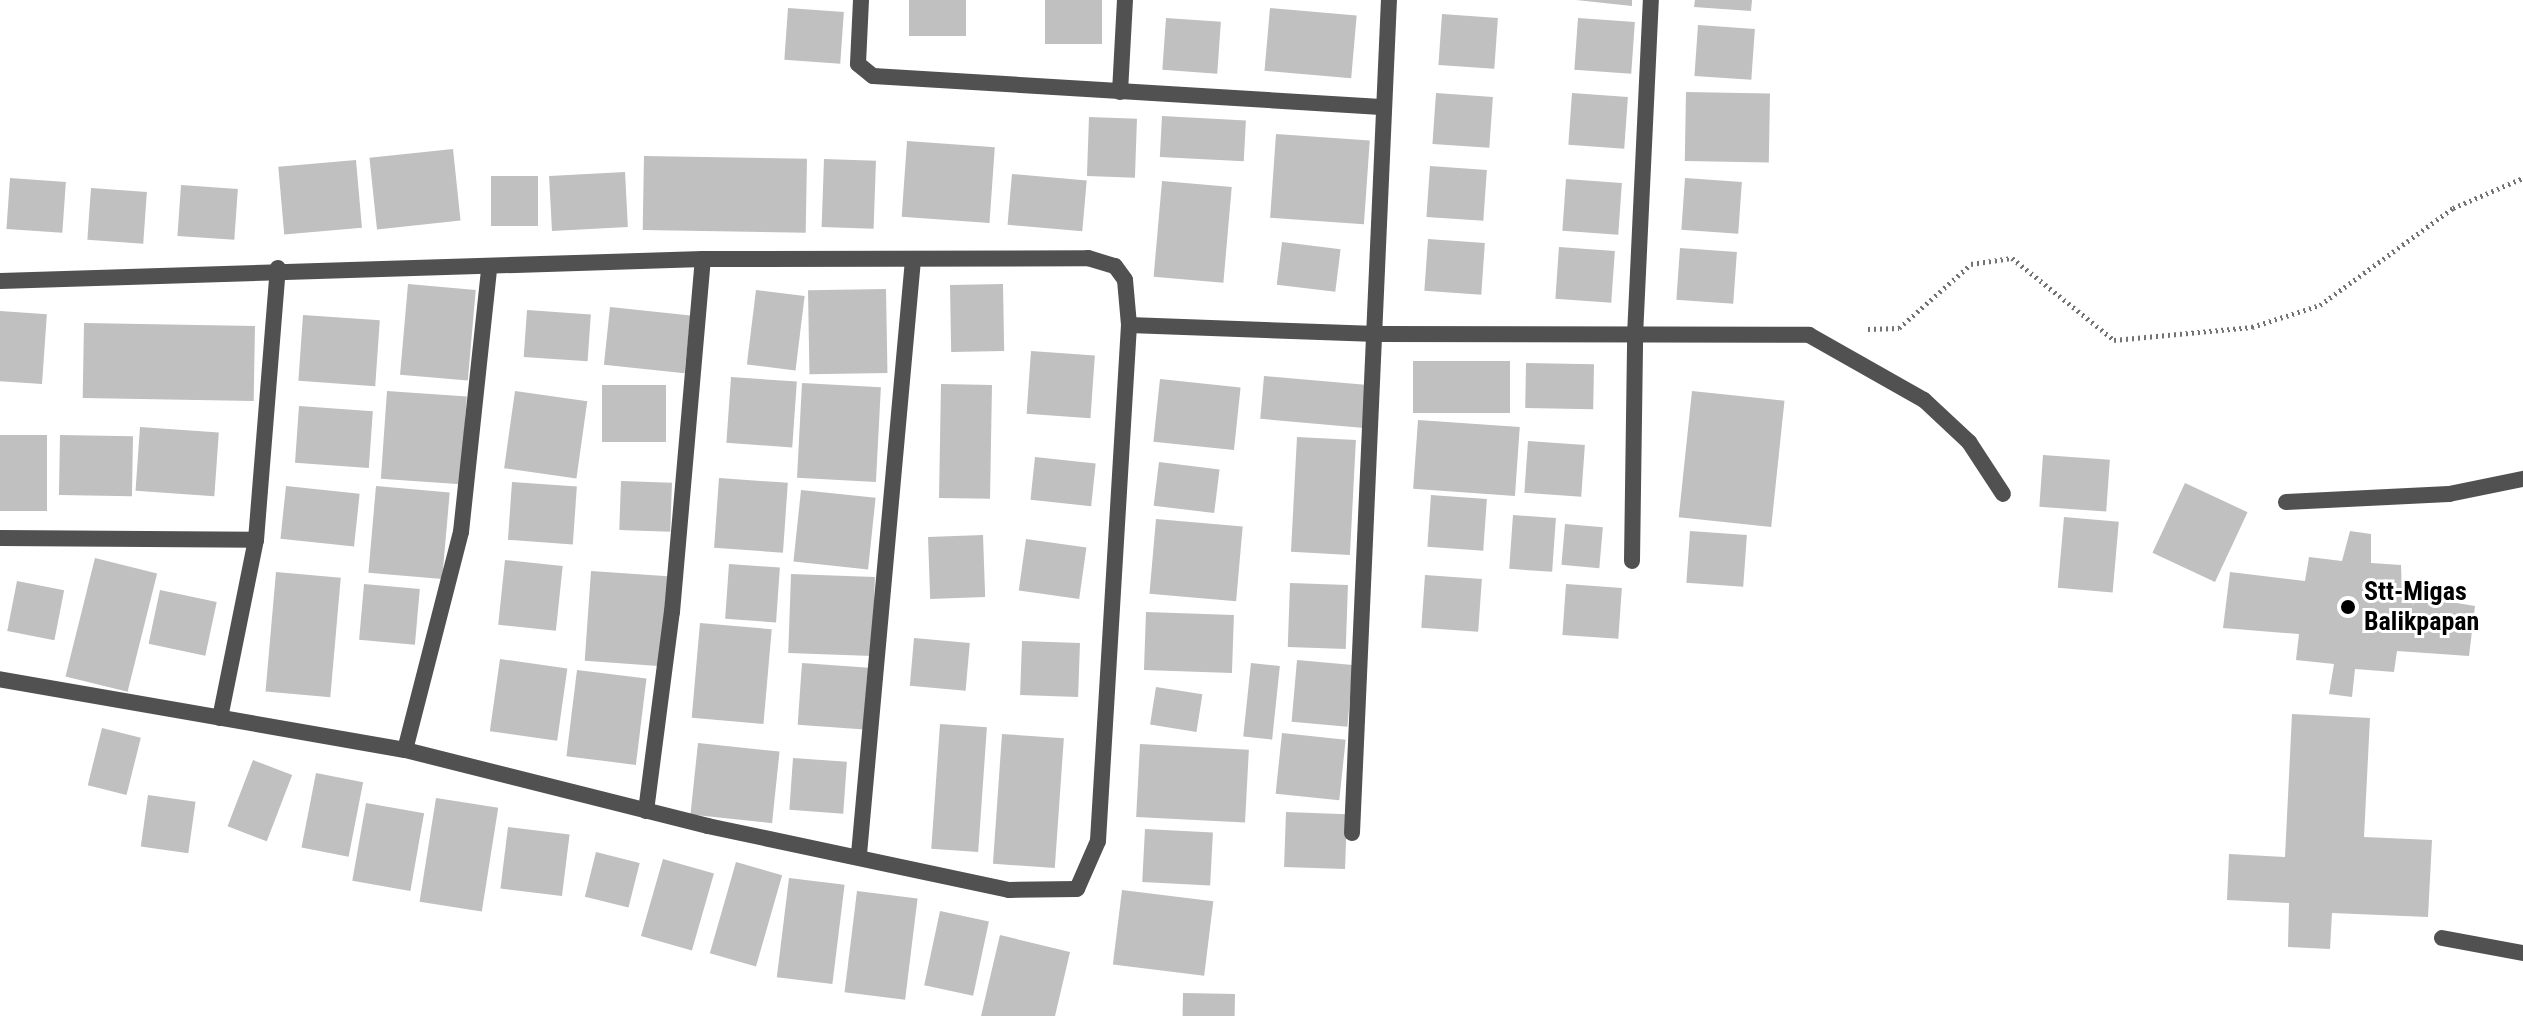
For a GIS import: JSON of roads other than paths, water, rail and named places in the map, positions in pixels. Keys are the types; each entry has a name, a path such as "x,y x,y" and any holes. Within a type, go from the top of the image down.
{"street":[{"path":"861,0 858,64 873,76 1381,107"},
{"path":"1120,92 1125,0"},
{"path":"1352,833 1377,334 1381,107 1389,0"},
{"path":"1632,561 1635,336 1651,0"},
{"path":"0,281 278,268 489,268 703,259 1088,258 1115,266 1125,280 1129,325 1098,841 1089,870 1077,889 1058,894 1009,890 859,854 646,811 405,750 0,679"},
{"path":"646,811 672,612 703,259"},
{"path":"859,854 913,260"},
{"path":"220,718 256,540 278,268"},
{"path":"405,750 461,532 489,268"},
{"path":"1129,325 1377,334 1809,335 1924,400 1969,442 2003,494"},
{"path":"2286,502 2449,494 2523,479"},
{"path":"0,538 256,540"},
{"path":"2442,938 2523,953"}],"place":[{"name":"Stt-Migas Balikpapan","path":"2348,607"}]}
